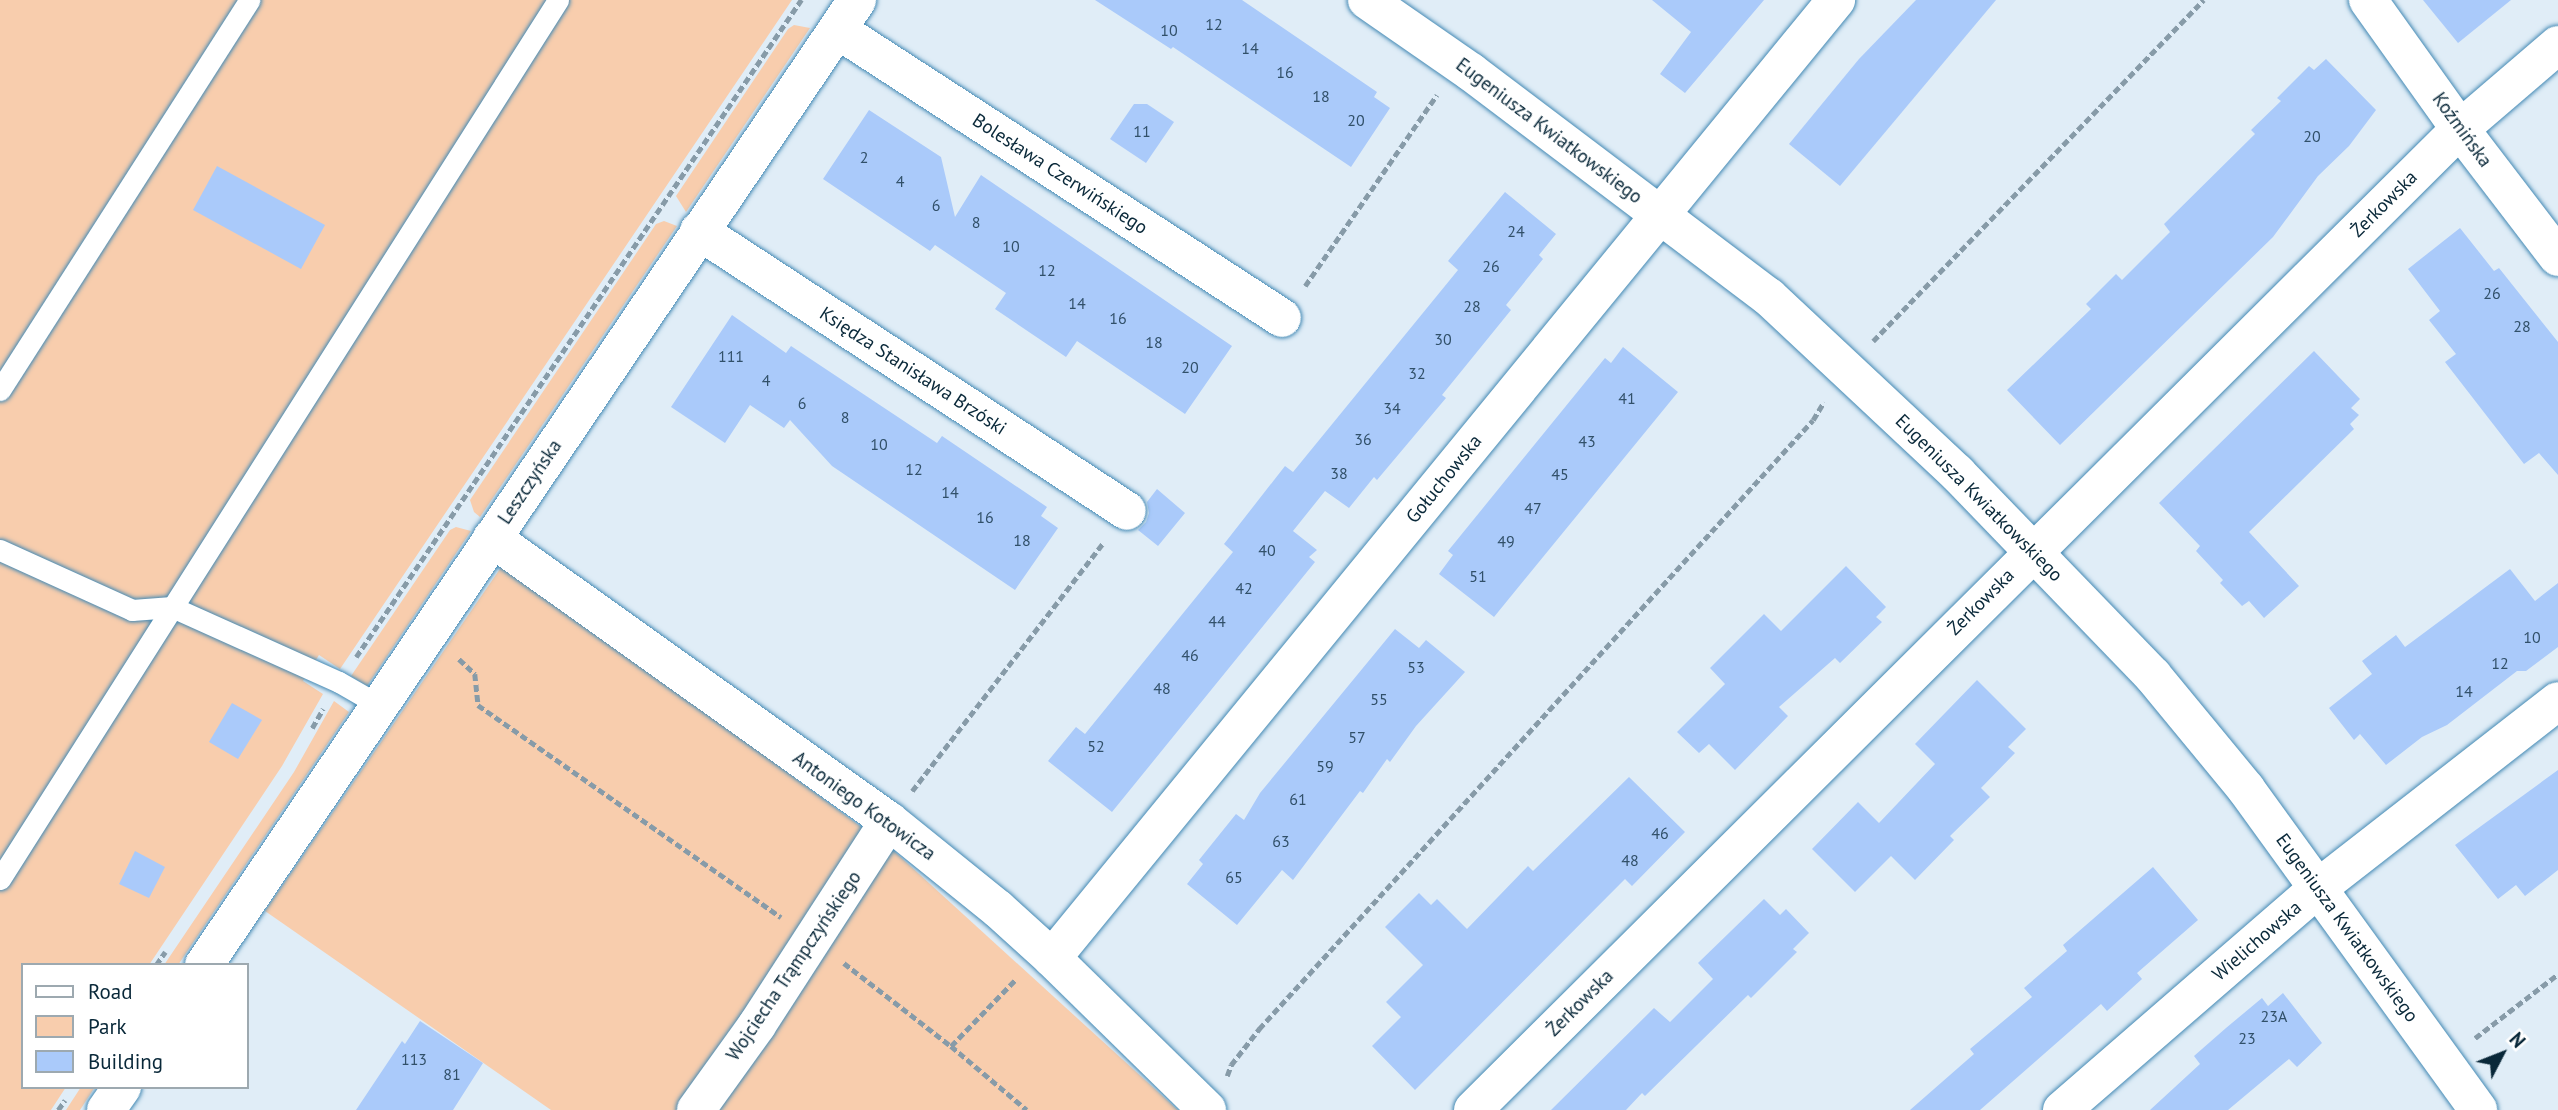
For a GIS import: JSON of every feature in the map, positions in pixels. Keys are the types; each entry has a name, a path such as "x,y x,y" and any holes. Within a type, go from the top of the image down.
{"street":[{"name":"Eugeniusza Kwiatkowskiego","path":"1367,0 1459,64 1769,297 1957,473 2153,676 2246,789 2478,1110"},
{"name":"Gołuchowska","path":"1048,954 1662,214 1836,0"},
{"name":"Koźmińska","path":"2368,0 2460,129 2558,257"},
{"name":"Leszczyńska","path":"205,963 699,231 848,15"},
{"name":"Bolesława Czerwińskiego","path":"848,15 1282,318"},
{"name":"Żerkowska","path":"1474,1110 2033,550 2460,129 2558,46"},
{"name":"Księdza Stanisława Brzóski","path":"699,231 1127,511"},
{"name":"Antoniego Kotowicza","path":"492,538 889,821 1215,1099"},
{"name":"Wielichowska","path":"2062,1110 2318,888 2558,701"},
{"name":"Wojciecha Trąmpczyńskiego","path":"696,1110 813,939 889,821"},
{"path":"106,1110 120,1089"}],"lane":[{"path":"0,390 249,0"},
{"path":"0,879 558,0"},
{"path":"0,550 132,610 172,607 339,682 379,705"}],"path":[{"path":"311,729 339,682 801,0"},
{"path":"1215,1099 1231,1065 1259,1029 1813,420 1846,369 2204,0"},
{"path":"1282,318 1459,64"},
{"path":"889,821 1127,511"},
{"path":"453,653 475,674 478,705 813,939 951,1046 1027,1110"},
{"path":"157,963 171,943"},
{"path":"951,1046 1048,954"},
{"path":"2444,1062 2558,974"}],"green space":[{"path":"0,0 792,0 340,669 319,655 303,681 323,694 282,766 150,963 21,963 21,1089 65,1089 51,1110 0,1110"},
{"path":"794,25 810,28 686,212 676,196 788,29"},
{"path":"664,221 677,226 480,517 474,512 470,500 656,224"},
{"path":"456,527 471,531 367,686 351,676 450,530"},
{"path":"504,563 895,852 1178,1110 551,1110 265,911"},
{"path":"334,701 349,712 179,963 165,963 294,772"},
{"path":"80,1089 94,1089 80,1110 66,1110"}],"building":[{"path":"1095,0 1242,0 1377,92 1374,97 1390,108 1351,167 1173,47 1171,49"},
{"path":"1652,0 1764,0 1685,93 1660,74 1691,32"},
{"path":"1916,0 1996,0 1840,186 1789,144 1859,59"},
{"path":"2423,0 2511,0 2458,43"},
{"path":"2326,59 2376,110 2349,146 2318,176 2273,237 2060,445 2007,390 2091,309 2086,304 2116,274 2122,280 2170,232 2164,224 2255,134 2251,130 2281,101 2277,98 2309,66 2314,70"},
{"path":"1134,104 1147,104 1174,122 1146,163 1110,139"},
{"path":"869,110 941,157 955,217 981,175 1232,346 1185,414 1077,341 1066,357 995,309 1006,293 935,245 930,251 823,179"},
{"path":"217,166 325,225 301,269 193,210"},
{"path":"1505,192 1556,234 1539,255 1543,259 1506,305 1511,310 1442,395 1446,398 1377,480 1374,477 1349,508 1325,491 1293,531 1317,550 1309,557 1315,562 1112,812 1048,761 1076,727 1085,734 1233,552 1224,544 1285,466 1293,472 1458,270 1448,261"},
{"path":"2460,228 2494,271 2499,268 2558,342 2558,475 2539,453 2524,464 2445,362 2456,354 2429,320 2440,311 2408,269"},
{"path":"732,315 786,353 791,346 937,443 942,436 1047,507 1041,516 1058,528 1015,590 832,466 790,420 784,428 750,405 725,443 671,407"},
{"path":"1623,347 1678,392 1494,617 1439,574 1453,555 1448,551 1605,358 1611,363"},
{"path":"2314,351 2360,399 2351,408 2359,415 2350,424 2354,429 2249,532 2299,586 2264,618 2249,601 2242,606 2220,583 2223,580 2196,551 2200,546 2159,503"},
{"path":"1157,489 1185,513 1158,546 1138,530 1146,522 1149,513 1147,502"},
{"path":"1846,566 1886,607 1876,617 1882,622 1840,663 1835,658 1779,707 1788,716 1735,770 1709,744 1699,753 1677,732 1725,684 1710,668 1764,614 1781,631"},
{"path":"2510,569 2535,601 2558,583 2558,647 2526,671 2517,671 2447,725 2422,737 2386,765 2360,734 2354,740 2329,708 2372,674 2362,661 2396,635 2405,647"},
{"path":"1395,629 1419,648 1426,640 1465,672 1416,726 1390,762 1387,759 1363,793 1360,791 1293,880 1282,870 1237,925 1187,884 1203,864 1199,860 1236,814 1244,820 1260,793"},
{"path":"1977,680 2026,729 2008,747 2015,753 1981,788 1990,797 1950,836 1954,840 1915,880 1891,856 1855,892 1812,849 1858,802 1879,823 1935,764 1915,744"},
{"path":"232,703 262,720 238,759 209,742"},
{"path":"2558,770 2558,870 2525,896 2516,885 2498,899 2455,845"},
{"path":"1629,777 1685,832 1632,886 1625,879 1415,1090 1372,1046 1401,1017 1386,1002 1423,965 1385,927 1419,893 1431,905 1437,899 1467,929 1528,866 1533,871"},
{"path":"135,851 165,867 149,898 119,884"},
{"path":"2153,867 2198,920 2137,973 2142,979 2107,1011 2101,1004 1980,1110 1910,1110 1974,1054 1970,1049 2032,997 2024,988 2067,951 2063,945"},
{"path":"1764,899 1780,915 1786,909 1809,933 1793,949 1797,952 1751,998 1748,995 1645,1096 1642,1093 1626,1110 1551,1110 1654,1008 1670,1022 1713,979 1698,963"},
{"path":"2283,993 2322,1043 2297,1067 2289,1059 2228,1110 2150,1110 2200,1064 2194,1056 2262,998 2268,1006"},
{"path":"420,1021 483,1063 453,1110 356,1110 402,1041 405,1044"}]}
